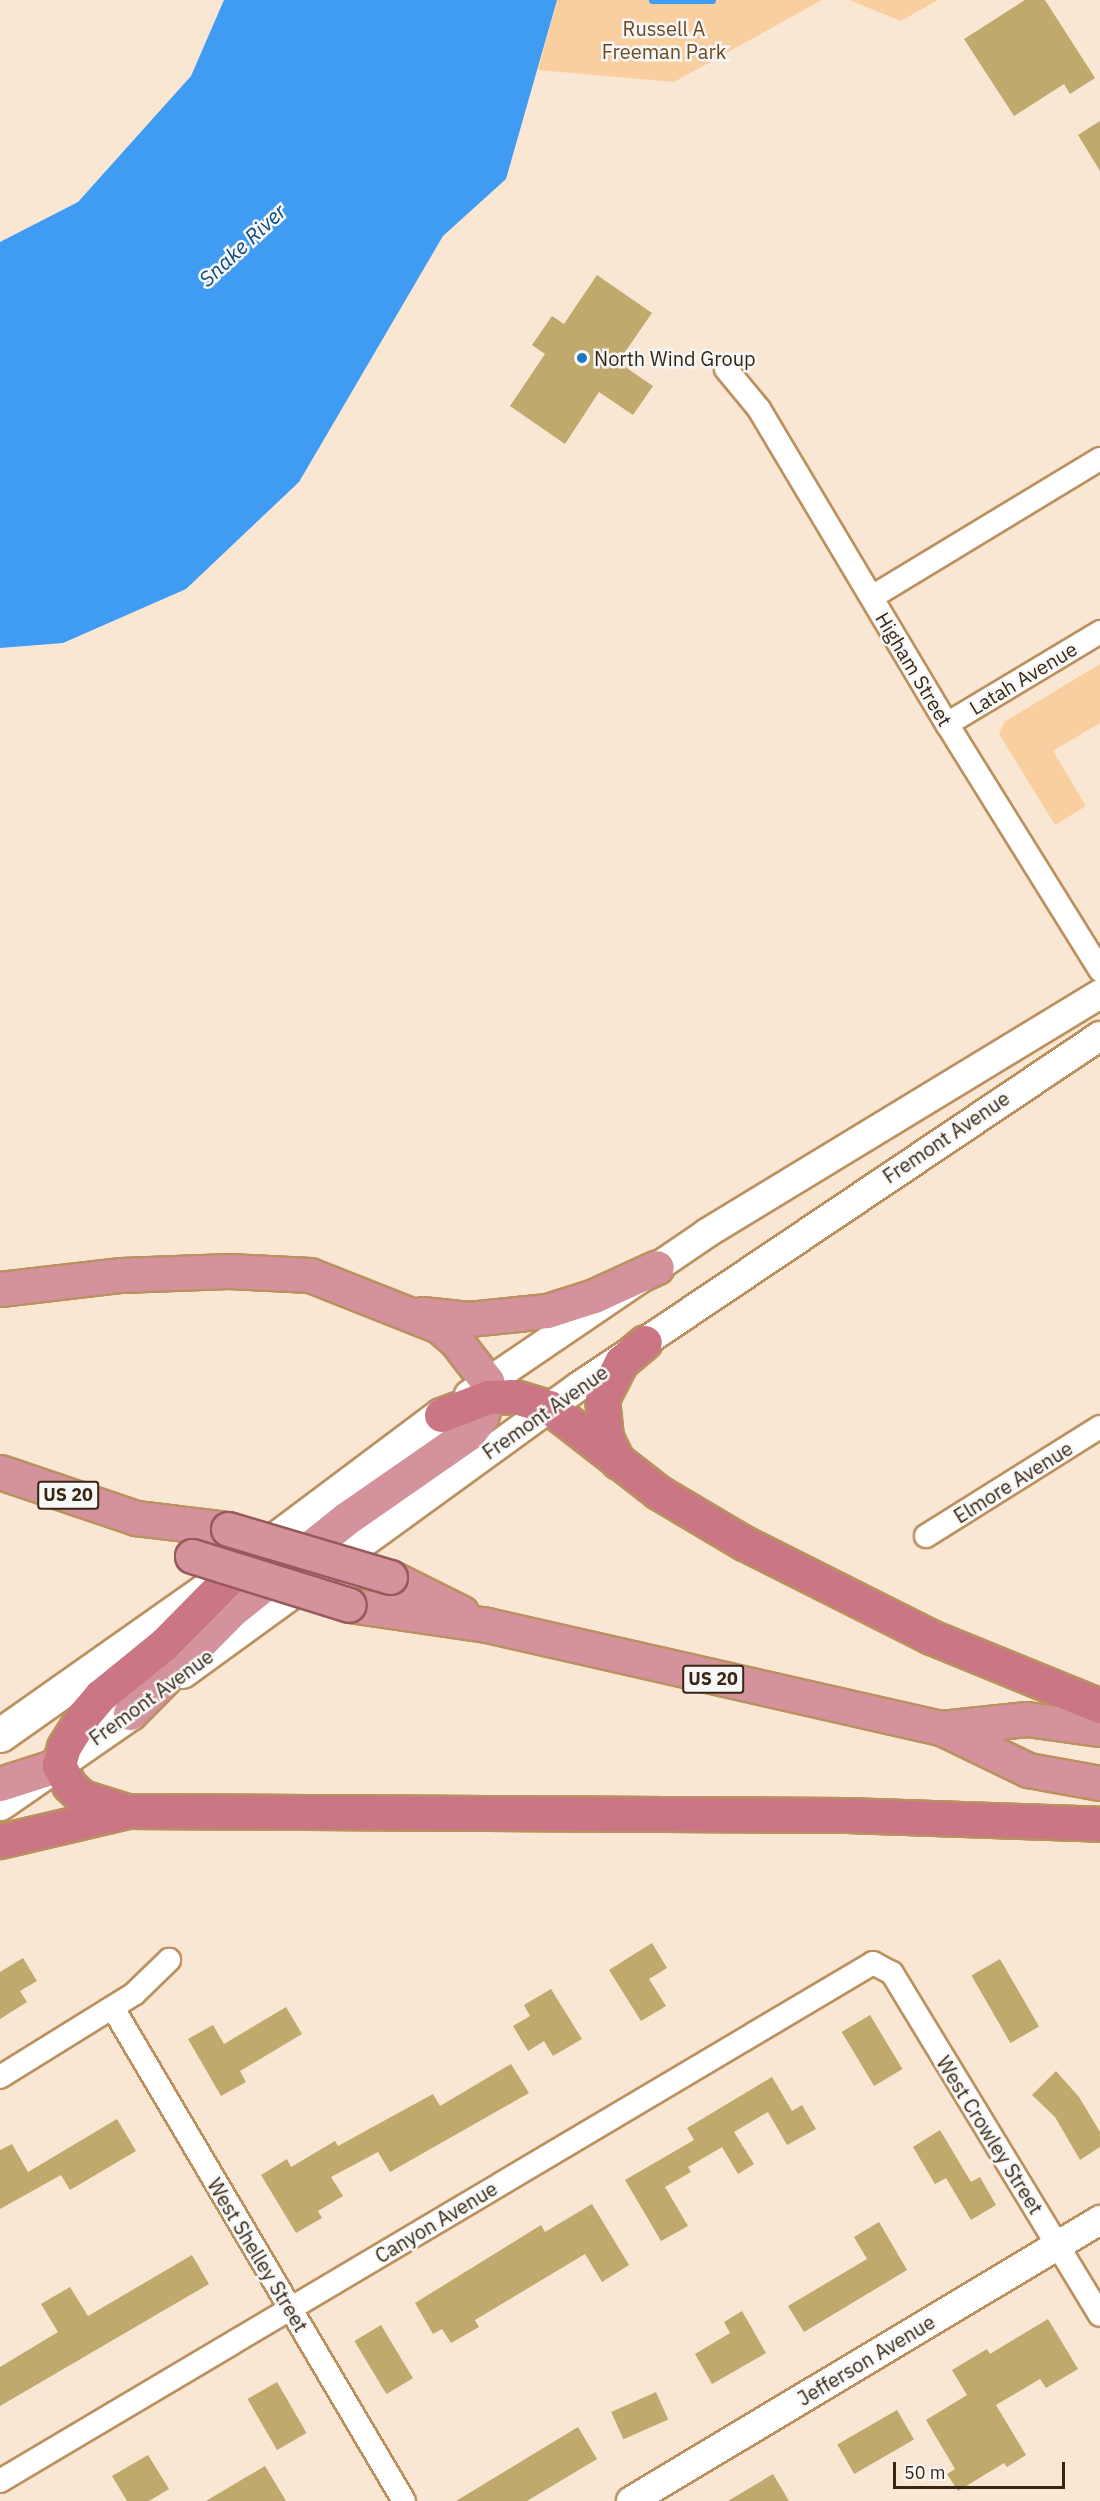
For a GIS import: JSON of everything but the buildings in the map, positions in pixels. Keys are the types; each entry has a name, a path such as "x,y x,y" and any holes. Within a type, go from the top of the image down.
{"highway":[{"path":"413,1313 469,1319 547,1311 594,1296 657,1267"},
{"path":"0,1289 121,1275 229,1271 310,1275 413,1313 456,1341 488,1389 549,1407 618,1464 744,1544 931,1637 1100,1706"},
{"path":"618,1464 606,1437 602,1399 621,1362 645,1342"},
{"path":"441,1415 488,1389"},
{"path":"130,1713 232,1610 347,1518 468,1434 480,1417 488,1389"},
{"name":"US 20","path":"0,1472 136,1518 228,1529 390,1577 487,1625"},
{"name":"US 20","path":"136,1518 192,1556 349,1605 487,1625 941,1728 1028,1770 1100,1783"},
{"path":"127,1811 82,1797 69,1785 59,1765 64,1747 100,1696 164,1644 242,1565"},
{"name":"US 20","path":"941,1728 1027,1719 1100,1729"},
{"path":"0,1784 59,1765"},
{"path":"0,1841 127,1811 846,1815 1100,1824"}],"main road":[{"path":"0,1735 242,1565 441,1415"},
{"name":"Fremont Avenue","path":"0,1803 59,1765 130,1713"}],"street":[{"name":"Higham Street","path":"726,369 759,409 947,724 1100,970"},
{"path":"872,597 1100,459"},
{"name":"Latah Avenue","path":"947,724 1100,632"},
{"name":"Fremont Avenue","path":"488,1389 657,1267 1100,994"},
{"name":"Fremont Avenue","path":"130,1713 549,1407 1100,1036"},
{"name":"Elmore Avenue","path":"926,1536 1100,1427"},
{"path":"0,2076 134,1994 169,1960"},
{"name":"West Crowley Street","path":"873,1963 892,1973 1100,2315"},
{"name":"Canyon Avenue","path":"0,2481 873,1963"},
{"name":"West Shelley Street","path":"113,2008 404,2501"},
{"name":"Jefferson Avenue","path":"632,2501 1100,2220"}],"green space":[{"name":"Russell A Freeman Park","path":"557,0 822,0 674,82 538,70"},
{"path":"849,0 938,0 901,21"},
{"path":"1100,664 1100,723 1053,751 1086,806 1055,825 999,734 1004,722"}],"water":[{"name":"Snake River","path":"224,0 557,0 506,179 443,236 299,482 186,589 63,643 0,648 0,242 78,202 191,76"}],"waterway":[{"path":"652,0 712,0"}],"place":[{"name":"North Wind Group","path":"582,358"}]}
